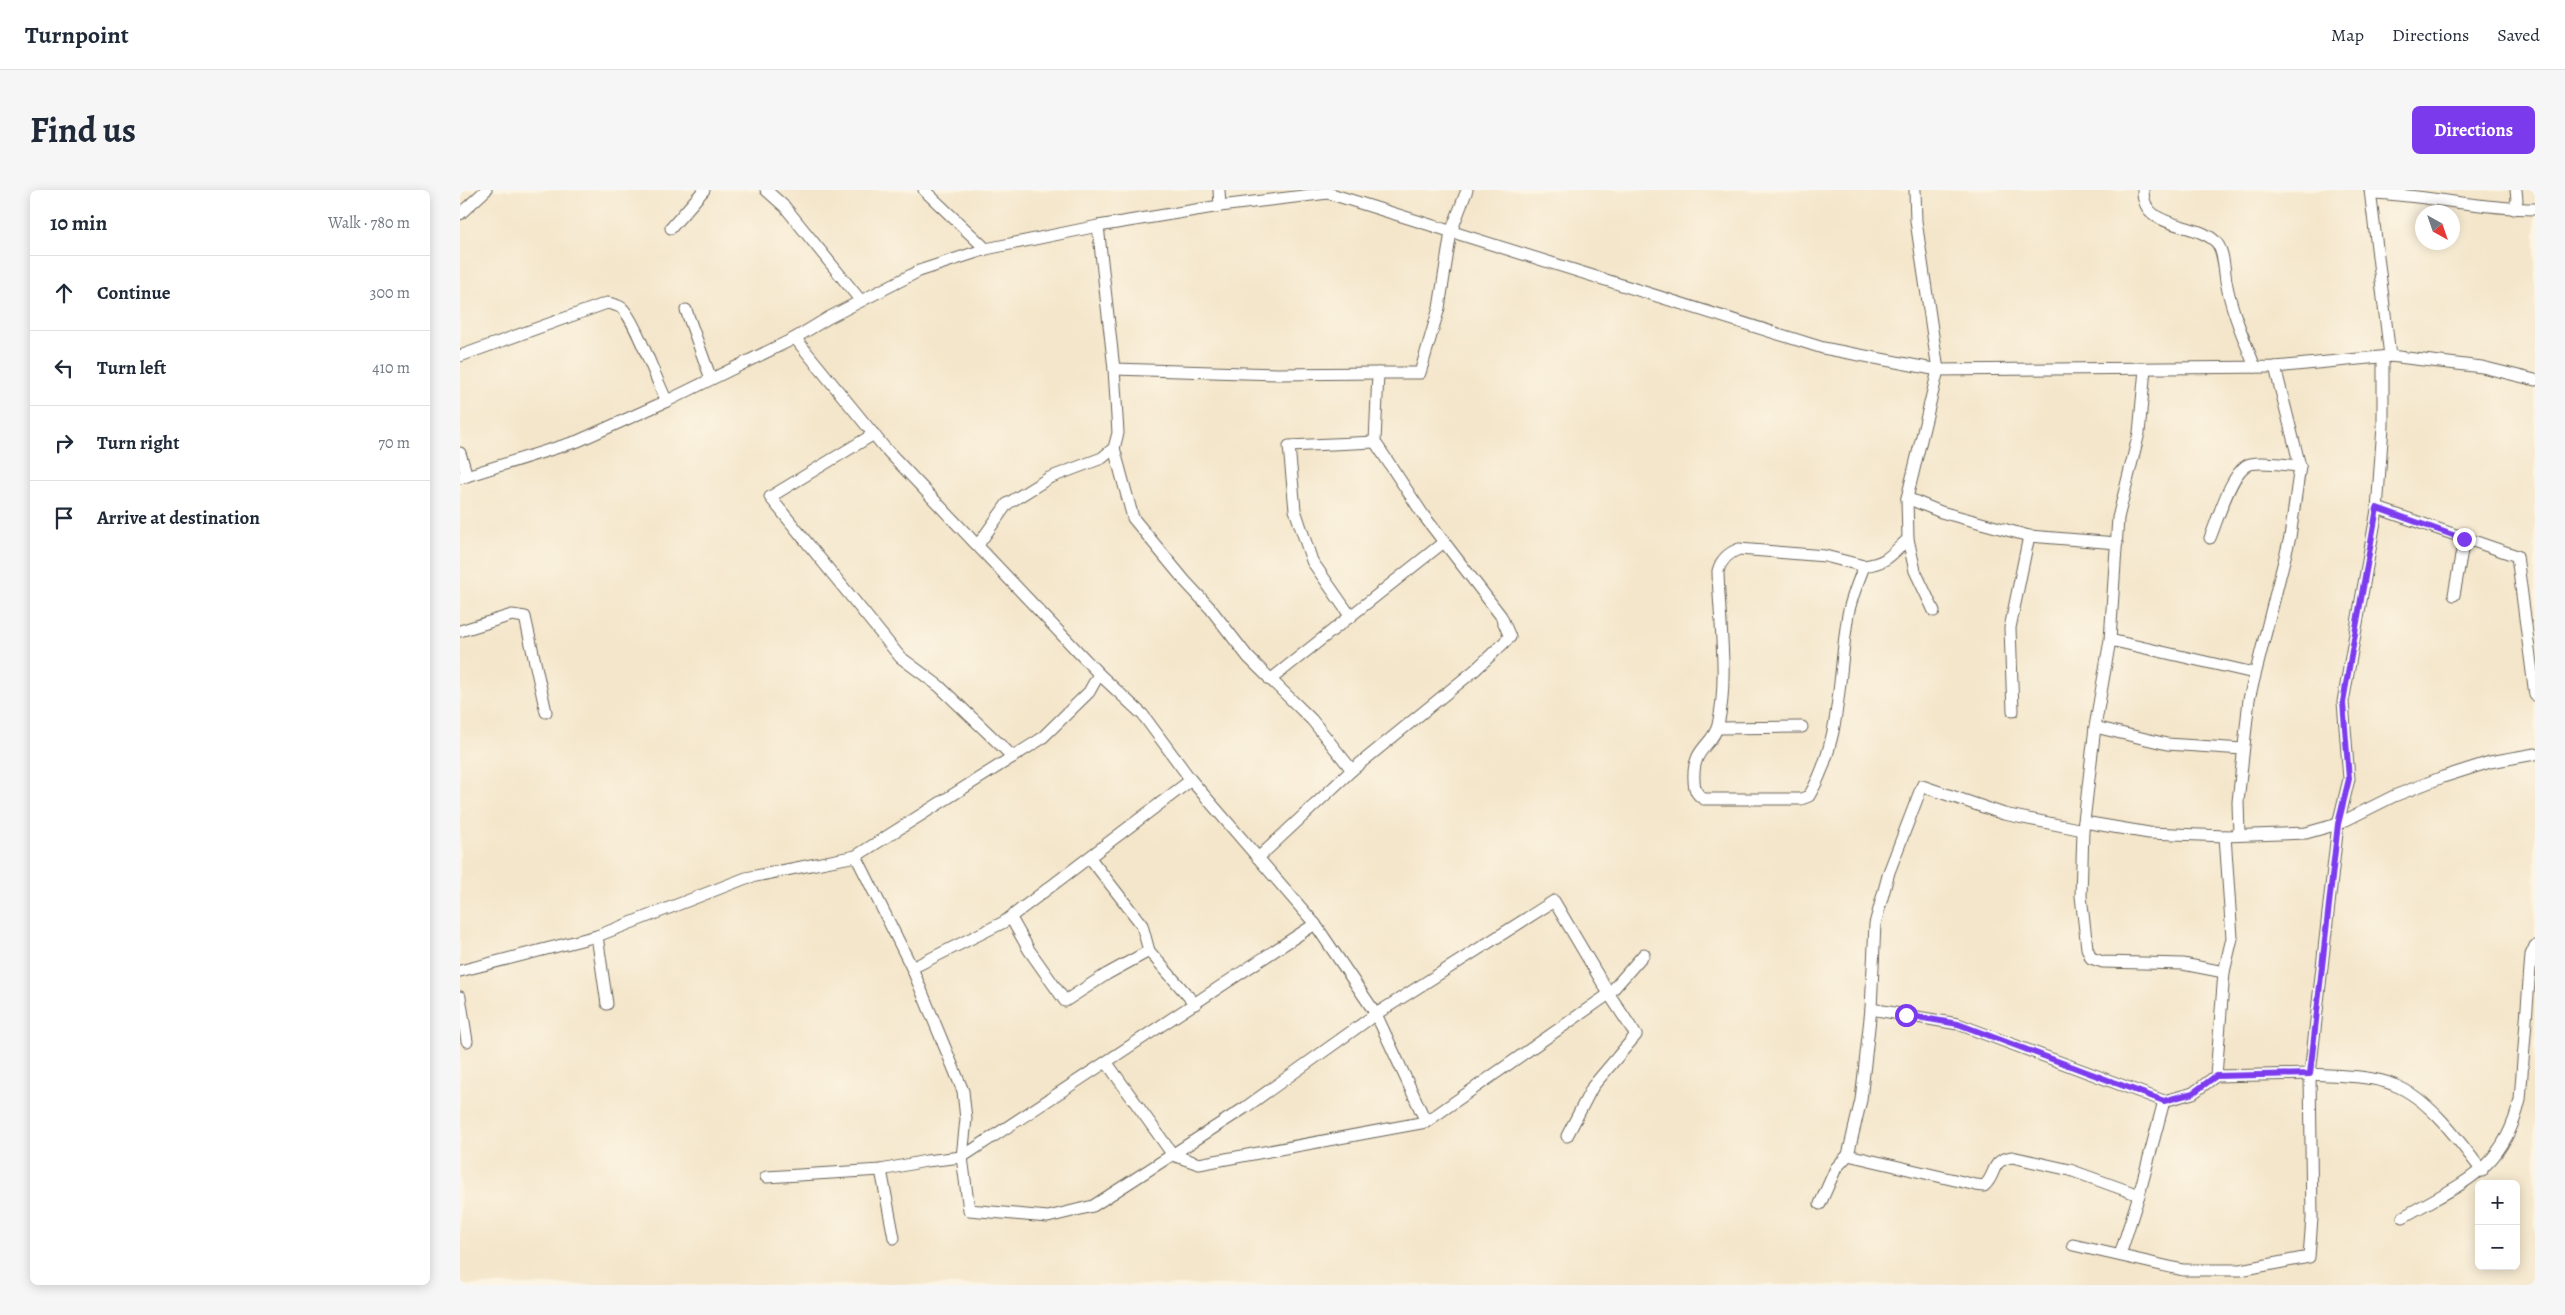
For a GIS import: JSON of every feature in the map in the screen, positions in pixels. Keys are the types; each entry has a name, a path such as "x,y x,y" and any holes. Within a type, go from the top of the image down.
{"street":[{"path":"460,214 486,190"},
{"path":"671,228 704,190"},
{"path":"766,190 785,207 861,301"},
{"path":"924,190 986,250"},
{"path":"1219,190 1220,206"},
{"path":"1114,369 1277,374 1420,374 1439,308 1451,232 1467,190"},
{"path":"1914,190 1916,220 1938,370 1906,498 1908,539 1915,570 1934,611"},
{"path":"2143,190 2143,197 2151,212 2167,223 2201,231 2217,242 2222,255 2229,298 2255,367"},
{"path":"2514,209 2518,200 2516,190"},
{"path":"2073,1245 2183,1270 2230,1270 2309,1257 2312,1218 2310,1074 2338,824 2349,779 2343,702 2377,508 2383,426 2387,356 2371,191 2514,209 2535,209"},
{"path":"460,453 463,477 578,441 667,401 795,338 919,271 986,250 1098,226 1220,206 1328,193 1823,348 1938,370 2275,367 2387,356 2482,367 2535,380"},
{"path":"1098,226 1114,369 1118,432 1114,448 1133,518 1210,608 1248,657 1312,720 1352,770"},
{"path":"460,356 607,303 614,304 622,308 633,324 667,401"},
{"path":"686,310 711,379"},
{"path":"795,338 874,434 1099,674 1143,715 1191,780 1315,924 1376,1014 1426,1122"},
{"path":"2239,834 2243,750 2254,673 2290,537 2300,466 2275,367"},
{"path":"2144,369 2139,433 2118,518 2110,640 2095,727 2083,826 2081,896 2087,948 2092,958 2102,962 2183,964 2224,972"},
{"path":"1258,858 1352,770 1509,640 1510,633 1501,616 1444,542 1375,442 1378,373"},
{"path":"874,434 770,497 900,657 939,686 1013,758"},
{"path":"1351,617 1312,562 1295,510 1289,446 1375,442"},
{"path":"978,545 1006,504 1049,478 1102,458 1114,448"},
{"path":"2210,538 2234,480 2244,467 2254,464 2300,466"},
{"path":"1906,498 1942,512 2029,536 2117,542"},
{"path":"2377,508 2517,556 2535,695"},
{"path":"2013,710 2010,628 2029,536"},
{"path":"1864,566 1847,619 1840,700 1826,761 1819,779 1808,796 1801,799 1701,798 1694,785 1696,758 1718,728 1723,676 1718,571 1720,564 1726,557 1739,550 1825,556 1864,566 1888,560 1908,539"},
{"path":"2454,595 2464,539"},
{"path":"1270,680 1444,542"},
{"path":"460,631 512,614 525,617 546,712"},
{"path":"2110,640 2254,673"},
{"path":"460,971 597,936 746,878 856,856 1041,739 1089,692 1099,674"},
{"path":"2095,727 2167,744 2243,750"},
{"path":"1718,728 1802,728"},
{"path":"1820,1204 1836,1168 1848,1155 1861,1100 1871,1009 1875,924 1889,872 1922,786 2004,814 2083,826 2149,833 2225,836 2306,833 2338,824 2394,796 2443,777 2490,762 2535,754"},
{"path":"912,968 1010,918 1191,780"},
{"path":"2216,1076 2224,972 2232,938 2225,836"},
{"path":"856,856 912,968 964,1091 966,1119 962,1157 969,1210 1048,1217 1093,1206 1246,1108 1376,1014 1554,901 1609,994 1636,1035 1593,1086 1567,1136"},
{"path":"1090,858 1142,925 1149,952 1195,1004"},
{"path":"1010,918 1029,950 1065,1000 1107,974 1149,952"},
{"path":"766,1177 881,1170 926,1161 962,1157 1315,924"},
{"path":"597,936 607,1004"},
{"path":"2403,1217 2482,1171 2504,1146 2515,1123 2523,1083 2531,954 2535,946"},
{"path":"1107,1063 1173,1155 1198,1164 1426,1122 1609,994 1644,954"},
{"path":"460,997 467,1041"},
{"path":"1871,1009 1958,1024 2164,1101 2193,1093 2216,1076 2310,1074 2394,1084 2421,1102 2443,1122 2482,1171"},
{"path":"2120,1255 2139,1195 2164,1101"},
{"path":"1848,1155 1976,1186 1984,1186 1990,1180 1995,1164 2004,1158 2012,1157 2070,1170 2139,1195"},
{"path":"881,1170 894,1238"}],"route":[{"path":"1906,1015 1958,1024 1999,1042 2164,1101 2193,1093 2216,1076 2310,1074 2338,824 2349,779 2343,702 2364,592 2377,508 2464,539"}]}
